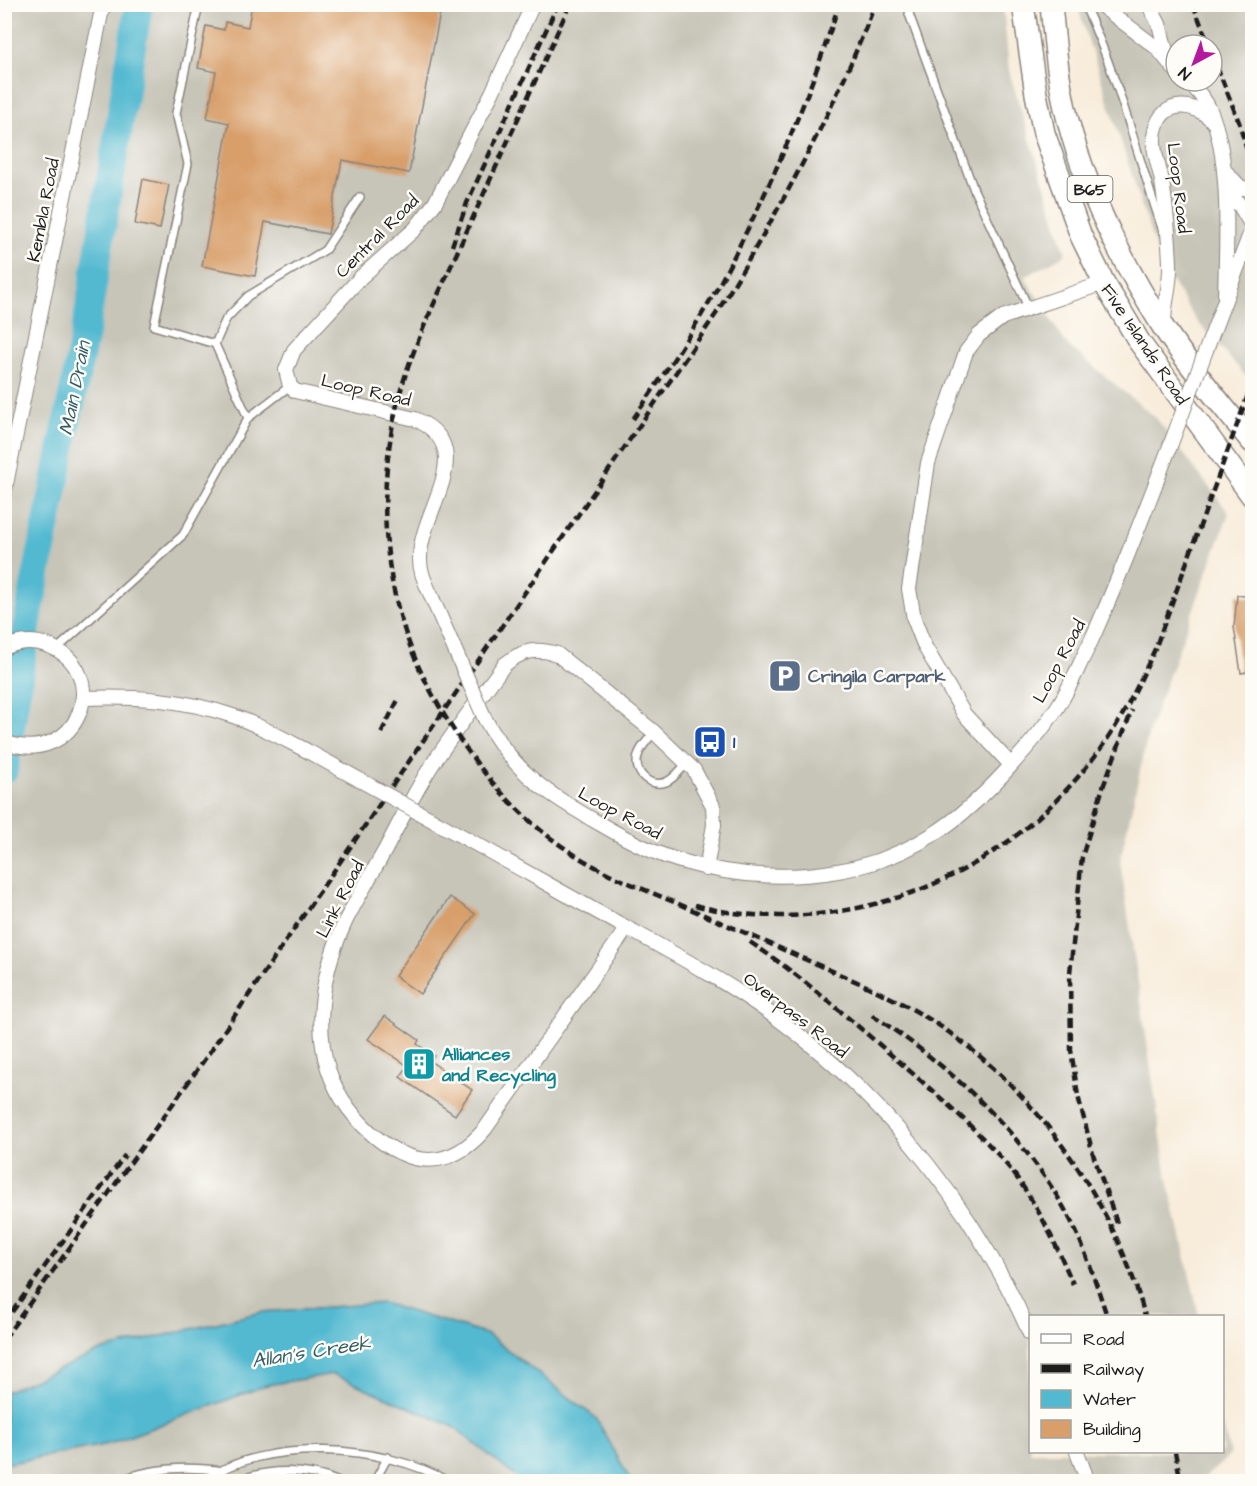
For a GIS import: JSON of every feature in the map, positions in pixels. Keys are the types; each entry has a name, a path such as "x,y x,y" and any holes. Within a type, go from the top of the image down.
{"main road":[{"name":"Five Islands Road","path":"1023,4 1044,133 1081,236 1104,283 1140,343 1252,496"},
{"name":"Five Islands Road","path":"1051,4 1058,74 1071,133 1086,178 1117,247 1164,328 1252,442"}],"street":[{"name":"Kembla Road","path":"4,494 103,4"},
{"name":"Central Road","path":"290,386 286,370 294,350 361,277 415,229 435,203 492,93 533,4"},
{"path":"1099,4 1157,48 1164,57"},
{"path":"1149,6 1164,39"},
{"path":"1149,6 1168,33"},
{"name":"Loop Road","path":"1197,93 1206,104 1215,124 1224,165 1225,298"},
{"path":"1200,93 1206,104"},
{"name":"Loop Road","path":"1164,328 1170,268 1162,180 1154,139 1157,125 1169,111 1185,106 1202,112 1215,124"},
{"path":"1224,165 1236,184 1252,190"},
{"path":"1224,165 1234,196 1252,227"},
{"name":"Loop Road","path":"290,386 303,394 415,419 431,428 440,437 445,446 447,467 426,528 420,567 485,719 500,744 521,770 561,802 636,844 668,857 706,869 743,874 784,877 823,874 858,867 904,851 933,835 986,792 1058,707 1109,602 1252,227"},
{"path":"1011,765 964,714 939,674 914,618 909,589 928,463 966,352 979,335 1003,317 1104,283"},
{"path":"4,742 20,748 39,748 56,742 70,730 79,715 83,698 82,683 77,670 57,649 41,643 24,642 5,645"},
{"name":"Link Road","path":"627,928 485,1129 466,1149 452,1156 438,1159 421,1160 403,1155 387,1146 355,1116 332,1082 324,1060 322,1006 326,977 346,920 429,770 504,665 512,658 530,650 557,654 654,732 694,770 713,806 714,825 706,869"},
{"name":"Overpass Road","path":"83,698 157,699 194,704 233,716 272,733 676,954 730,987 786,1025 838,1070 884,1115 923,1158 961,1208 991,1256 1029,1332"},
{"path":"1077,1453 1088,1482"}],"lane":[{"path":"199,4 176,112 188,164 154,326 216,344"},
{"path":"913,4 909,15 974,190 1029,309"},
{"path":"1084,4 1100,37 1116,80 1144,175 1169,247"},
{"path":"248,418 216,344 226,319 248,296 325,250 360,197"},
{"path":"57,649 183,535 248,418 290,386"},
{"path":"654,732 639,751 637,758 636,764 642,777 648,781 663,783 687,763"},
{"path":"202,1482 217,1470 263,1456 289,1453 355,1452 388,1457 434,1473 449,1482"},
{"path":"374,1482 388,1457"},
{"path":"116,1482 158,1470 190,1467 217,1470"},
{"path":"235,1482 251,1476 287,1471 331,1478 339,1482"}],"shaded area":[{"path":"5,5 1003,5 1009,71 1066,254 1025,277 1066,344 1156,418 1229,513 1149,730 1120,861 1166,1171 1199,1315 1029,1315 1029,1453 1224,1453 1224,1427 1230,1455 1200,1482 5,1482"},
{"path":"1077,5 1252,5 1252,383 1195,319 1160,262"}],"water":[{"name":"Allan's Creek","path":"383,1303 488,1335 596,1418 631,1481 521,1481 454,1427 333,1374 267,1385 109,1444 5,1464 5,1392 103,1350 262,1312"}],"building":[{"path":"252,4 399,4 440,13 409,173 342,160 328,234 265,222 255,276 202,266 229,123 207,118 216,72 198,68 206,26 224,30 225,22 248,27"},
{"path":"143,179 169,185 160,229 135,224"},
{"path":"1237,595 1252,597 1252,671 1241,673 1234,627"},
{"path":"450,897 475,914 420,994 395,976"},
{"name":"Alliances and Recycling","path":"385,1016 419,1040 417,1044 434,1056 430,1061 472,1090 455,1115 400,1077 408,1066 368,1039"}],"waterway":[{"name":"Main Drain","path":"4,770 30,608 86,327 139,4"}],"railway":[{"path":"452,246 467,203 558,4"},
{"path":"570,4 424,327 408,367 396,409 386,477 387,546 400,614 410,646 424,678 452,727 485,773 523,814 566,849 619,878 892,998 954,1036 987,1063 1047,1125 1073,1161 1116,1236 1145,1315"},
{"path":"633,419 699,319 737,251 800,112 839,4"},
{"path":"4,1339 200,1066 716,314 803,163 841,85 875,4"},
{"path":"1193,4 1204,33"},
{"path":"1224,84 1239,122 1252,167"},
{"path":"695,905 741,914 772,916 818,914 862,907 904,895 945,879 983,859 1051,806 1108,738 1128,705 1155,649 1252,384"},
{"path":"381,733 398,700"},
{"path":"1117,1223 1093,1154 1078,1096 1071,1050 1070,973 1082,857 1103,787 1132,710"},
{"path":"750,942 801,979 849,1019 973,1128 1013,1172 1033,1202 1073,1284"},
{"path":"872,1015 929,1056 957,1080 1009,1131 1032,1159 1052,1188 1076,1231 1107,1315"},
{"path":"4,1323 125,1155"},
{"path":"1175,1453 1181,1482"}],"place":[{"name":"Cringila Carpark","path":"785,676"},
{"name":"1","path":"710,742"},
{"name":"Alliances and Recycling","path":"419,1064"}]}
